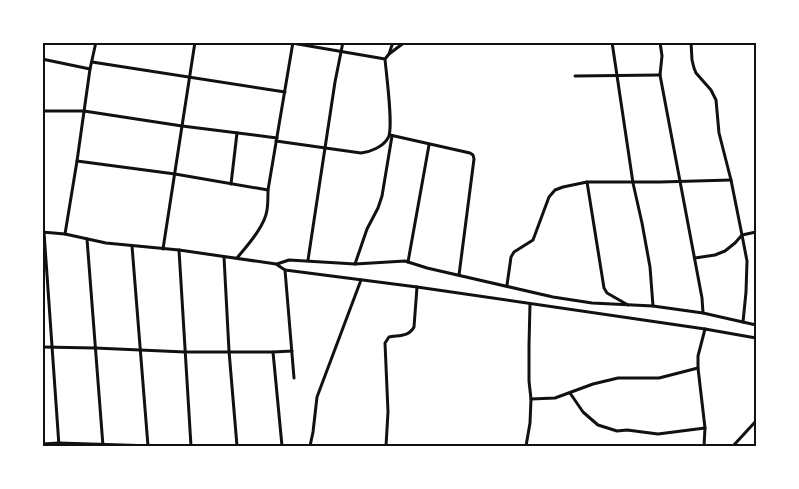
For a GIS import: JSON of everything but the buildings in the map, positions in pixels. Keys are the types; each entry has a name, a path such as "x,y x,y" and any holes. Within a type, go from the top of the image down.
{"street":[{"path":"64,234 96,42"},
{"path":"163,249 195,42"},
{"path":"286,42 385,59"},
{"path":"308,260 335,82 343,42"},
{"path":"389,54 393,42"},
{"path":"355,264 366,229 378,208 382,196 391,136 385,59 405,42"},
{"path":"612,42 633,183 650,266 653,306"},
{"path":"660,42 662,56 660,75 702,298 703,313"},
{"path":"691,42 692,60 696,73 711,90 716,100 719,134 731,180 747,261 743,322"},
{"path":"236,258 256,234 266,215 268,190 293,43"},
{"path":"42,59 90,69"},
{"path":"92,62 285,92"},
{"path":"576,76 660,75"},
{"path":"42,111 84,111 361,153 368,152 391,136"},
{"path":"231,184 237,133"},
{"path":"391,136 474,155 459,275"},
{"path":"408,262 429,145"},
{"path":"77,161 175,174 268,190"},
{"path":"506,285 511,257 514,252 535,238 551,193 562,187 587,182 633,183 731,180"},
{"path":"587,182 604,288 606,293 628,306"},
{"path":"59,445 43,232 132,246 236,258 276,264 285,270 417,287 756,338"},
{"path":"694,258 715,255 725,251 742,235 756,232"},
{"path":"87,239 103,446"},
{"path":"132,246 148,446"},
{"path":"179,250 191,446"},
{"path":"224,257 237,446"},
{"path":"276,264 289,260 355,264 408,262 553,297 592,303 653,306 703,313 756,325"},
{"path":"285,270 294,378"},
{"path":"310,446 317,397 361,280"},
{"path":"386,446 388,412 385,343 389,337 406,335 412,331 414,327 417,287"},
{"path":"526,446 531,400 529,381 530,304"},
{"path":"704,446 705,428 698,356 705,329"},
{"path":"42,348 185,352 292,351"},
{"path":"273,352 282,446"},
{"path":"531,400 555,398 593,384 618,378 659,378 698,368"},
{"path":"570,393 590,419 598,425 617,431 658,434 705,428"},
{"path":"733,446 756,421"},
{"path":"42,444 154,446"}]}
